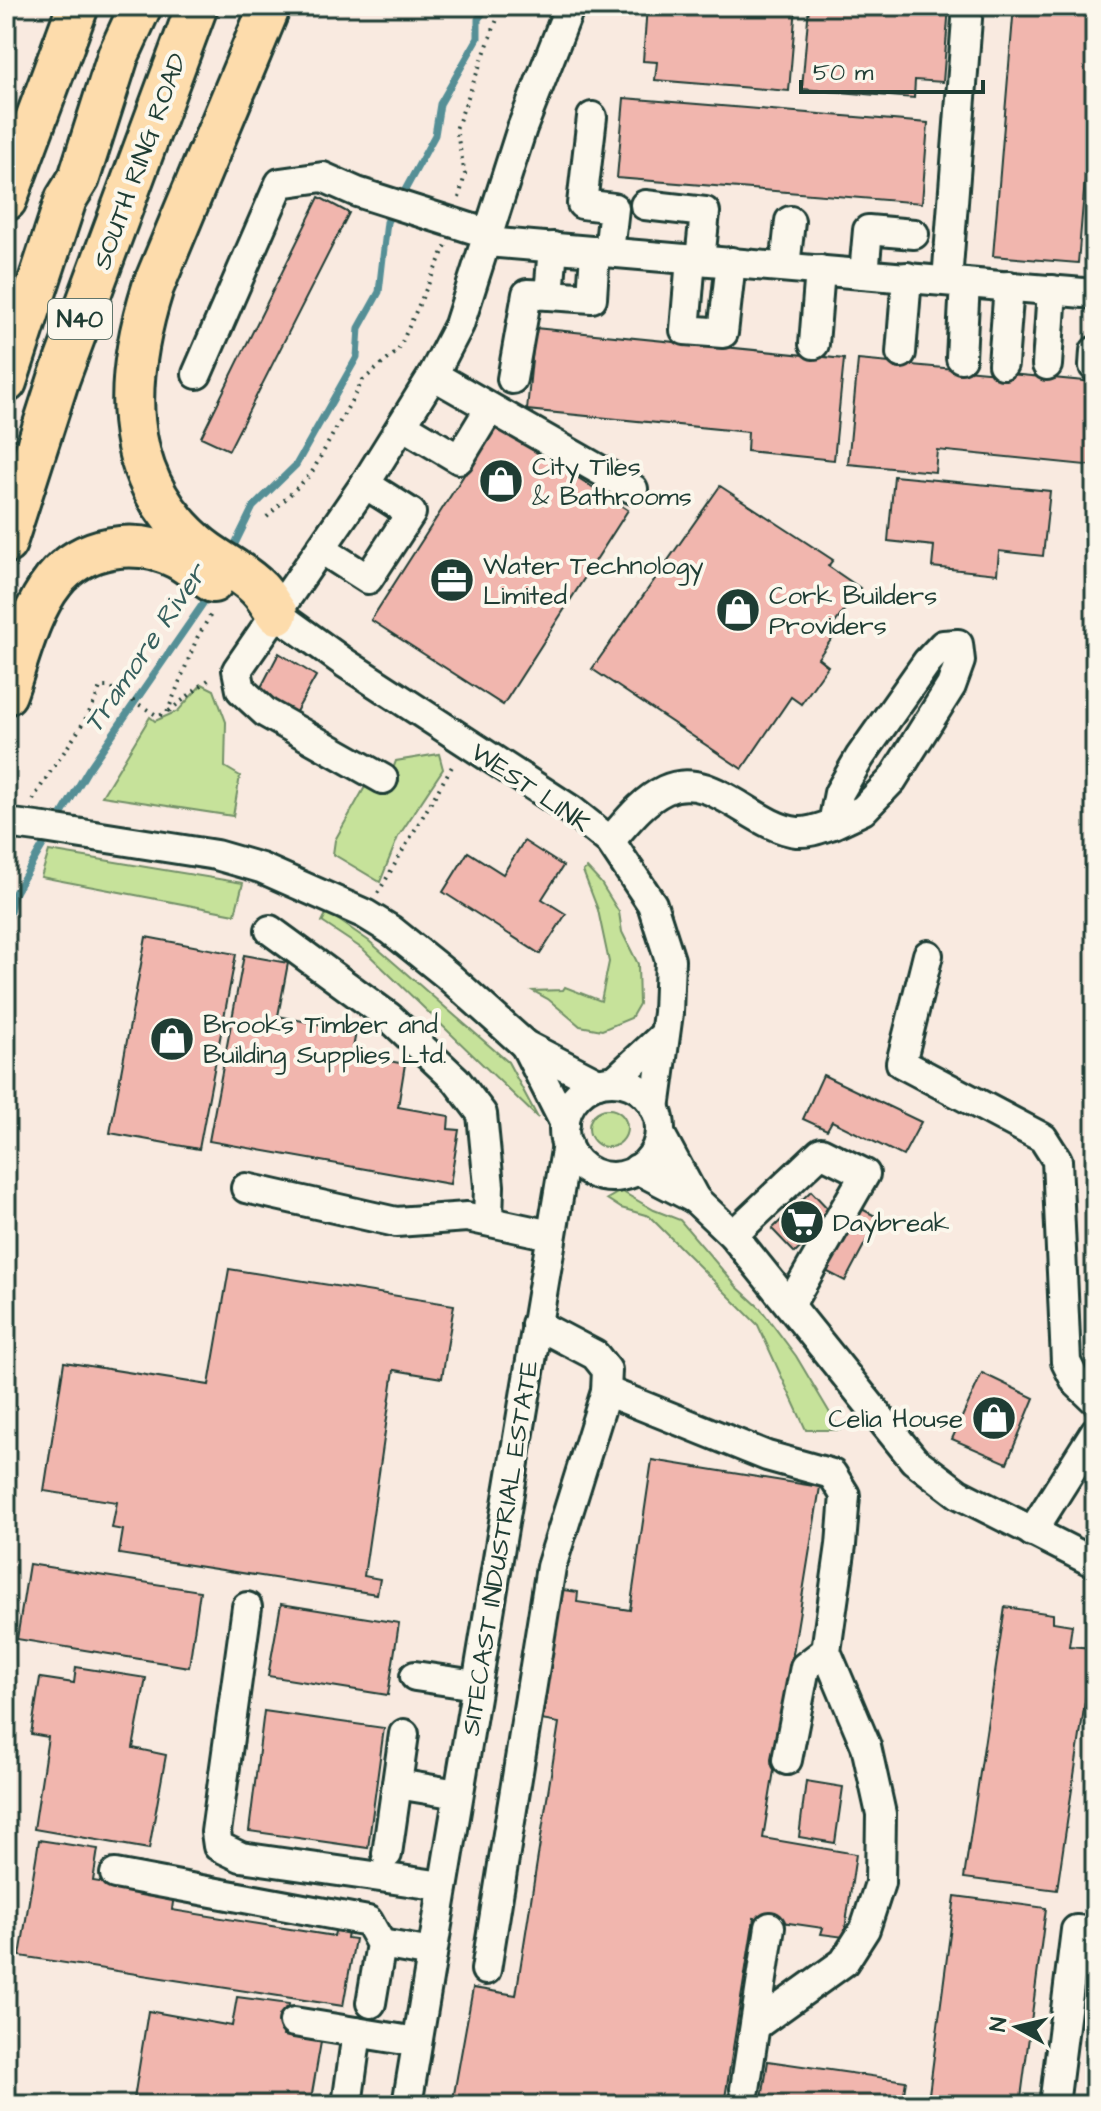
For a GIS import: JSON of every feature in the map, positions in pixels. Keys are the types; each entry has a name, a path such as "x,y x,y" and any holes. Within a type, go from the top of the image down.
{"highway":[{"path":"6,200 78,6"},
{"name":"SOUTH RING ROAD","path":"6,382 66,199 79,178 118,56 139,6"},
{"name":"SOUTH RING ROAD","path":"6,543 59,378 197,6"},
{"path":"162,98 205,6"},
{"path":"59,378 223,6"},
{"path":"270,6 153,287 138,338 131,398 137,443 161,502 195,542 259,589 277,614"},
{"path":"6,694 36,612 54,581 79,559 108,547 141,547 176,558 248,606 277,614"}],"street":[{"path":"383,779 266,713 241,690 237,670 365,484 433,375 459,325 522,128 570,6"},
{"path":"961,358 956,282 968,6"},
{"path":"512,379 527,294 592,298 614,208 582,204 592,117"},
{"path":"197,374 280,183 323,177 488,238 553,247 1095,294"},
{"path":"645,205 705,212 685,330 723,333 731,262"},
{"path":"785,267 790,221"},
{"path":"864,274 868,230 914,234"},
{"path":"549,295 553,247"},
{"path":"814,344 820,270"},
{"path":"901,353 907,277"},
{"path":"1003,364 1009,286"},
{"path":"1047,365 1052,290"},
{"path":"1094,366 1095,351"},
{"path":"433,375 633,489"},
{"path":"402,425 459,459 490,408"},
{"path":"321,549 368,579 411,513 365,484"},
{"name":"WEST LINK","path":"277,614 466,743 571,810 610,841 643,888 663,934 670,960 671,985 658,1121"},
{"path":"610,841 651,799 674,786 686,784 728,800 784,829 811,831 833,824 863,810 892,780 951,686 960,661 958,644 943,645 927,662 839,793 833,824"},
{"path":"6,823 216,855 261,868 365,914 391,930 525,1045 606,1082 639,1089 658,1121 695,1199 733,1235 791,1303 914,1460 959,1494 1095,1563"},
{"path":"270,930 389,1017 456,1080 482,1114 489,1186 488,1220"},
{"path":"928,955 901,1063 1043,1138 1057,1160 1066,1362 1076,1382 1095,1400"},
{"path":"566,1134 575,1098 606,1082 664,1035"},
{"path":"525,1045 574,1157 584,1167 597,1174 624,1173 695,1199"},
{"path":"246,1188 396,1222 467,1217 554,1222 648,1160 656,1148 658,1121"},
{"name":"SITECAST INDUSTRIAL ESTATE","path":"407,2105 566,1134"},
{"path":"733,1235 821,1152 865,1174 791,1303"},
{"path":"486,1970 551,1567 606,1391 607,1370 595,1355 536,1324"},
{"path":"606,1391 767,1456 832,1474 845,1495 826,1651 866,1746 881,1814 880,1883 865,1929 844,1962 755,2026"},
{"path":"1032,1532 1095,1432"},
{"path":"247,1607 216,1832 218,1846 241,1857 443,1886"},
{"path":"787,1760 805,1667 826,1651"},
{"path":"415,1676 476,1685"},
{"path":"387,1854 404,1734"},
{"path":"397,1784 458,1794"},
{"path":"115,1874 368,1921 381,1944 371,2003"},
{"path":"745,2089 770,1927"},
{"path":"1054,2105 1076,1930 1095,1932"},
{"path":"381,1944 432,1953"},
{"path":"294,2022 417,2042"},
{"path":"347,2105 357,2032"}],"path":[{"path":"267,517 311,474 363,380 398,351 447,242 448,222 465,174 456,129 502,6"},
{"path":"167,713 197,638 218,602"},
{"path":"31,804 47,774 95,703 100,687 110,687 158,716 167,713 215,674 237,670"},
{"path":"365,914 466,743"},
{"path":"6,868 16,849"}],"green space":[{"path":"202,684 214,690 226,722 225,767 240,776 233,816 102,796 150,717 155,721 178,711"},
{"path":"439,754 443,769 398,837 380,882 333,854 335,840 370,778 387,785 396,761"},
{"path":"49,851 243,883 235,914 41,877"},
{"path":"587,868 601,883 619,912 622,932 638,964 639,1004 631,1018 602,1030 580,1026 548,999 533,991 563,990 565,987 601,1001 609,962 598,910 583,871"},
{"path":"327,912 369,941 508,1062 538,1118 364,950 322,922"},
{"path":"608,1109 621,1115 627,1128 621,1141 608,1147 595,1141 589,1128 595,1115"},
{"path":"621,1191 654,1210 680,1220 736,1286 760,1308 796,1356 840,1430 806,1430 758,1325 649,1216 621,1208 607,1199"}],"building":[{"path":"647,6 796,6 789,91 655,80 657,62 643,61"},
{"path":"809,6 949,6 943,82 915,80 914,98 802,89"},
{"path":"1014,6 1095,6 1095,61 1078,263 993,256"},
{"path":"624,98 928,123 922,203 617,178"},
{"path":"319,197 349,213 229,450 201,437"},
{"path":"535,328 844,359 834,460 747,451 748,432 527,410"},
{"path":"858,360 1095,382 1095,466 937,450 935,472 848,464"},
{"path":"496,425 628,510 503,705 371,620"},
{"path":"894,476 1050,491 1043,556 999,551 997,574 932,567 934,546 888,541"},
{"name":"Cork Builders Providers","path":"720,486 833,560 828,566 860,588 828,633 833,637 818,658 828,666 801,704 791,697 742,769 592,669"},
{"path":"279,653 316,676 293,717 257,695"},
{"path":"524,841 563,866 542,899 566,914 540,954 443,892 468,852 503,874"},
{"path":"146,937 236,954 199,1149 110,1133"},
{"path":"244,955 288,963 278,1016 356,1032 352,1054 405,1064 398,1107 449,1116 448,1129 459,1130 450,1184 209,1141"},
{"path":"823,1075 921,1122 903,1156 832,1121 827,1130 803,1119"},
{"path":"811,1191 834,1215 795,1253 772,1229"},
{"path":"856,1206 881,1219 845,1281 824,1270"},
{"path":"229,1269 454,1305 442,1378 394,1370 364,1576 380,1579 377,1594 119,1554 123,1530 112,1528 117,1502 44,1491 64,1362 209,1385"},
{"name":"Celia House","path":"982,1373 1034,1398 1007,1463 952,1439"},
{"path":"652,1460 820,1487 763,1838 856,1854 844,1937 821,1934 823,1928 754,1918 724,2104 733,2105 452,2105 473,1988 516,1995 559,1723 535,1719 556,1589 578,1592 577,1602 630,1610"},
{"path":"29,1564 200,1591 189,1667 17,1639"},
{"path":"281,1604 399,1623 388,1695 268,1676"},
{"path":"1005,1607 1053,1614 1053,1622 1072,1625 1069,1646 1093,1648 1057,1890 964,1878"},
{"path":"76,1667 146,1678 133,1748 166,1755 149,1849 34,1829 48,1737 31,1734 40,1678 74,1683"},
{"path":"264,1711 384,1728 368,1848 249,1831"},
{"path":"806,1781 843,1787 835,1843 799,1837"},
{"path":"39,1840 98,1849 93,1881 174,1894 172,1910 334,1936 337,1923 349,1926 347,1938 355,1939 343,2006 20,1956"},
{"path":"955,1896 1046,1908 1020,2105 929,2094"},
{"path":"237,1997 289,2004 283,2036 321,2042 310,2105 133,2105 148,2011 232,2026"},
{"path":"768,2061 906,2081 902,2105 761,2105"}],"waterway":[{"name":"Tramore River","path":"399,201 435,135 440,104 478,38 478,19 488,6"},
{"name":"Tramore River","path":"231,552 253,507 296,465 357,357 359,328 379,292 387,222 393,211"},
{"name":"Tramore River","path":"56,824 88,770 211,592"},
{"name":"Tramore River","path":"6,930 14,894 49,835"}],"place":[{"name":"City Tiles & Bathrooms","path":"501,481"},
{"name":"Water Technology Limited","path":"452,580"},
{"name":"Cork Builders Providers","path":"738,610"},
{"name":"Brooks Timber and Building Supplies Ltd.","path":"172,1039"},
{"name":"Daybreak","path":"802,1222"},
{"name":"Celia House","path":"994,1418"}]}
